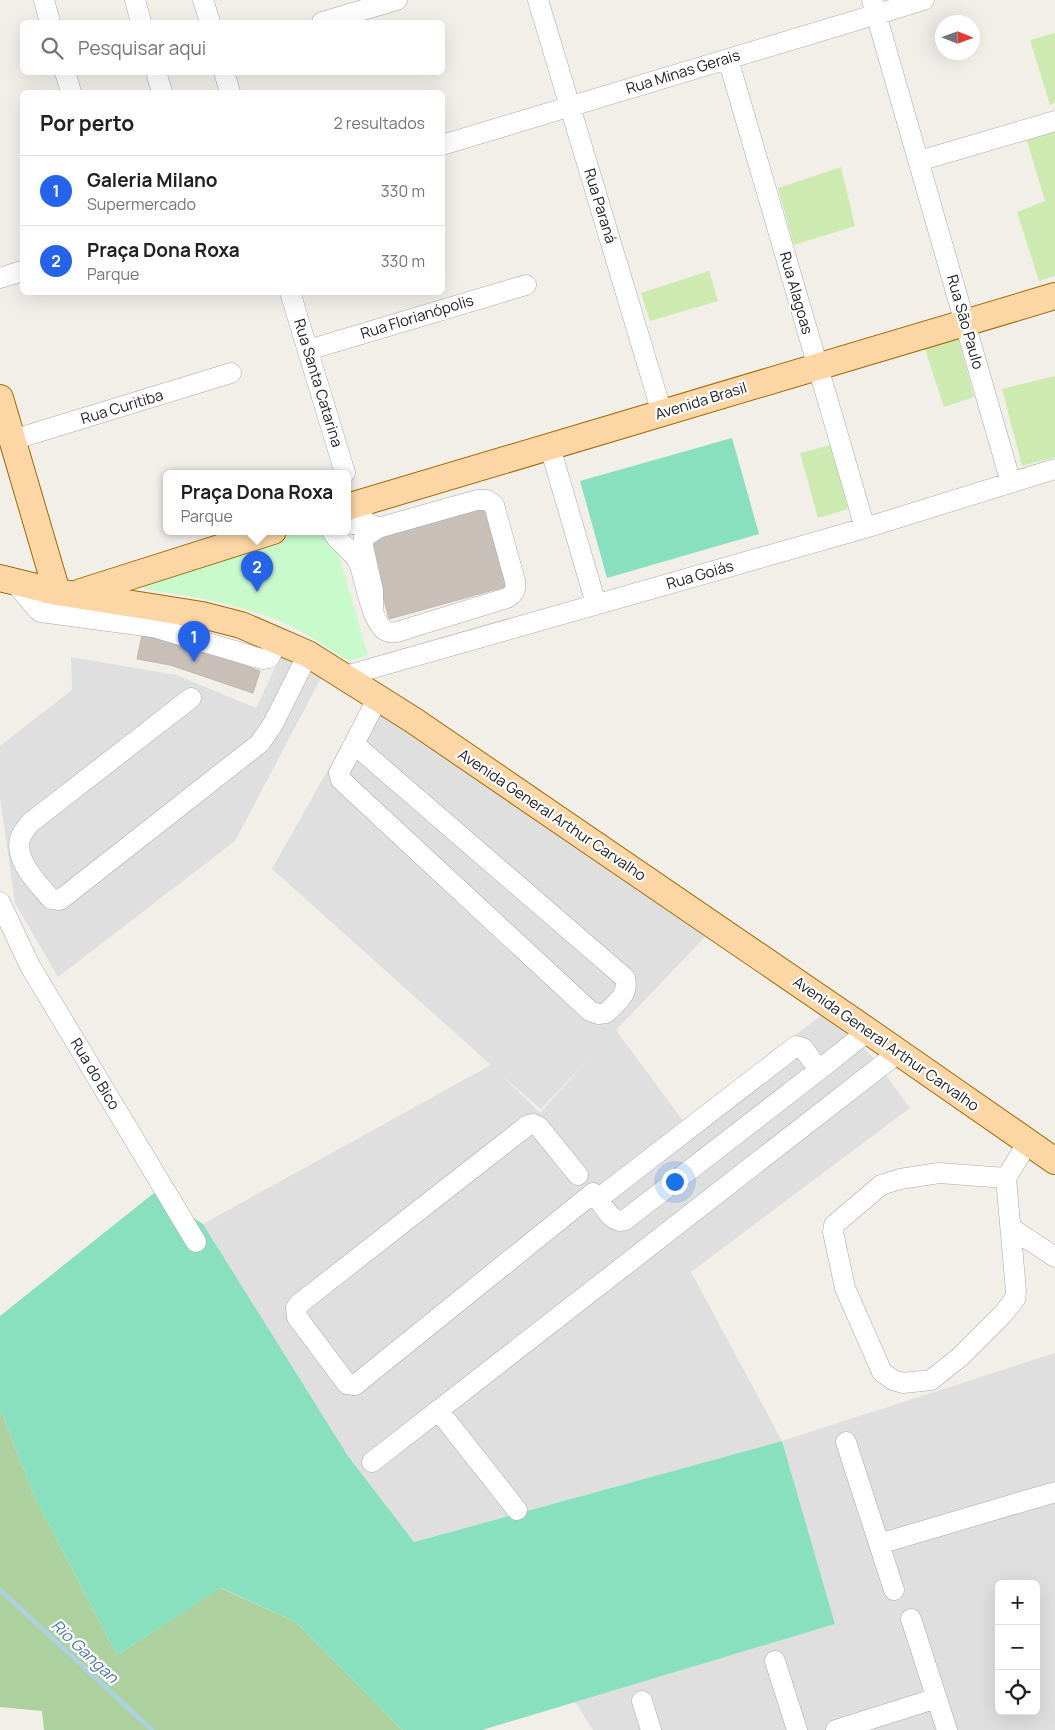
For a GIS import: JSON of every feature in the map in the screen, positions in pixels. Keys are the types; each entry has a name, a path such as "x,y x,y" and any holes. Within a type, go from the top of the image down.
{"main road":[{"name":"Avenida Brasil","path":"351,503 1055,296"},
{"path":"0,398 12,440 66,593"},
{"path":"7,580 66,593 126,589 263,535"},
{"name":"Avenida General Arthur Carvalho","path":"126,589 202,615 242,626 308,654 344,676 378,697 899,1052 1055,1161"}],"street":[{"path":"44,0 49,20"},
{"path":"134,0 140,20"},
{"path":"203,0 209,20"},
{"path":"329,20 397,0"},
{"name":"Rua Paraná","path":"538,0 662,413"},
{"name":"Rua Minas Gerais","path":"445,143 728,59 874,7 924,0"},
{"name":"Rua São Paulo","path":"874,7 1011,483"},
{"name":"Rua Alagoas","path":"728,59 865,528"},
{"path":"66,75 70,90"},
{"path":"157,75 161,90"},
{"path":"225,75 229,90"},
{"path":"919,161 1055,121"},
{"path":"0,278 20,272"},
{"name":"Rua Florianópolis","path":"308,350 526,284"},
{"name":"Rua Santa Catarina","path":"291,295 344,470"},
{"name":"Rua Curitiba","path":"12,440 231,373"},
{"path":"550,446 596,604"},
{"name":"Rua Goiás","path":"344,676 865,528 1055,469"},
{"path":"335,535 351,551 359,564 376,621 382,629 389,633 400,631 507,598 514,594 516,590 513,572 494,505 487,500 477,500 378,528 364,538 363,546 373,591 373,607"},
{"path":"351,506 365,521 378,528"},
{"path":"7,580 42,612 154,627 262,659 269,658 278,641"},
{"path":"191,698 30,823 21,836 19,852 24,864 50,899 60,900 260,743 273,724 308,654"},
{"path":"354,744 624,978 625,992 606,1013 590,1012 341,780 339,773 378,697"},
{"name":"Rua do Bico","path":"0,902 30,966 196,1242"},
{"path":"819,1070 803,1048 796,1046 598,1199 615,1221 625,1220 819,1070 868,1031"},
{"path":"372,1462 899,1052"},
{"path":"578,1176 539,1127 528,1124 298,1304 296,1308 297,1316 347,1384 354,1385 593,1193"},
{"path":"1006,1178 939,1173 900,1179 881,1185 834,1225 833,1232 845,1288 882,1372 893,1380 903,1384 931,1380 960,1357 1015,1299 1016,1291 1006,1178 1028,1142"},
{"path":"1010,1228 1055,1256"},
{"path":"438,1410 517,1510"},
{"path":"846,1442 894,1590"},
{"path":"879,1544 1055,1492"},
{"path":"911,1620 947,1730"},
{"path":"775,1661 797,1730"},
{"path":"836,1730 937,1698"},
{"path":"642,1701 651,1730"}],"shaded area":[{"path":"281,655 322,676 235,841 58,977 15,903 0,797 0,746 72,690 71,657 176,675 256,708"},
{"path":"365,704 706,936 616,1030 683,1121 823,1014 871,1055 910,1108 691,1272 782,1441 414,1542 348,1456 203,1224 491,1065 272,869","holes":["593,1054 540,1113 500,1074 541,1109"]},
{"path":"1055,1353 1055,1730 593,1730 575,1702 835,1624 782,1441"}],"green space":[{"path":"1055,33 1055,103 1050,105 1030,40"},
{"path":"1055,126 1055,276 1039,281 1017,212 1045,201 1025,134"},
{"path":"841,167 855,226 794,245 778,188"},
{"path":"709,271 718,301 650,321 641,293"},
{"path":"957,333 974,397 944,407 923,343"},
{"path":"1055,376 1055,457 1022,466 1002,389"},
{"path":"732,438 759,534 607,578 580,481"},
{"path":"831,445 848,509 818,518 800,453"},
{"path":"285,535 325,535 336,545 368,655 349,661 293,627 275,619 239,607 145,589 141,582"},
{"path":"154,1193 203,1224 348,1456 414,1542 782,1441 835,1624 482,1730 402,1730 296,1622 221,1588 117,1655 35,1498 0,1409 0,1316"},
{"path":"0,1409 35,1498 117,1655 220,1588 296,1622 402,1730 44,1730 42,1711 0,1707"}],"building":[{"path":"489,505 512,585 389,619 368,539"},
{"path":"142,635 177,642 260,671 253,693 170,665 137,659"}],"waterway":[{"name":"Rio Gangan","path":"0,1590 152,1730"}],"place":[{"name":"Praça Dona Roxa","path":"257,592"},
{"name":"Galeria Milano","path":"194,662"}]}
